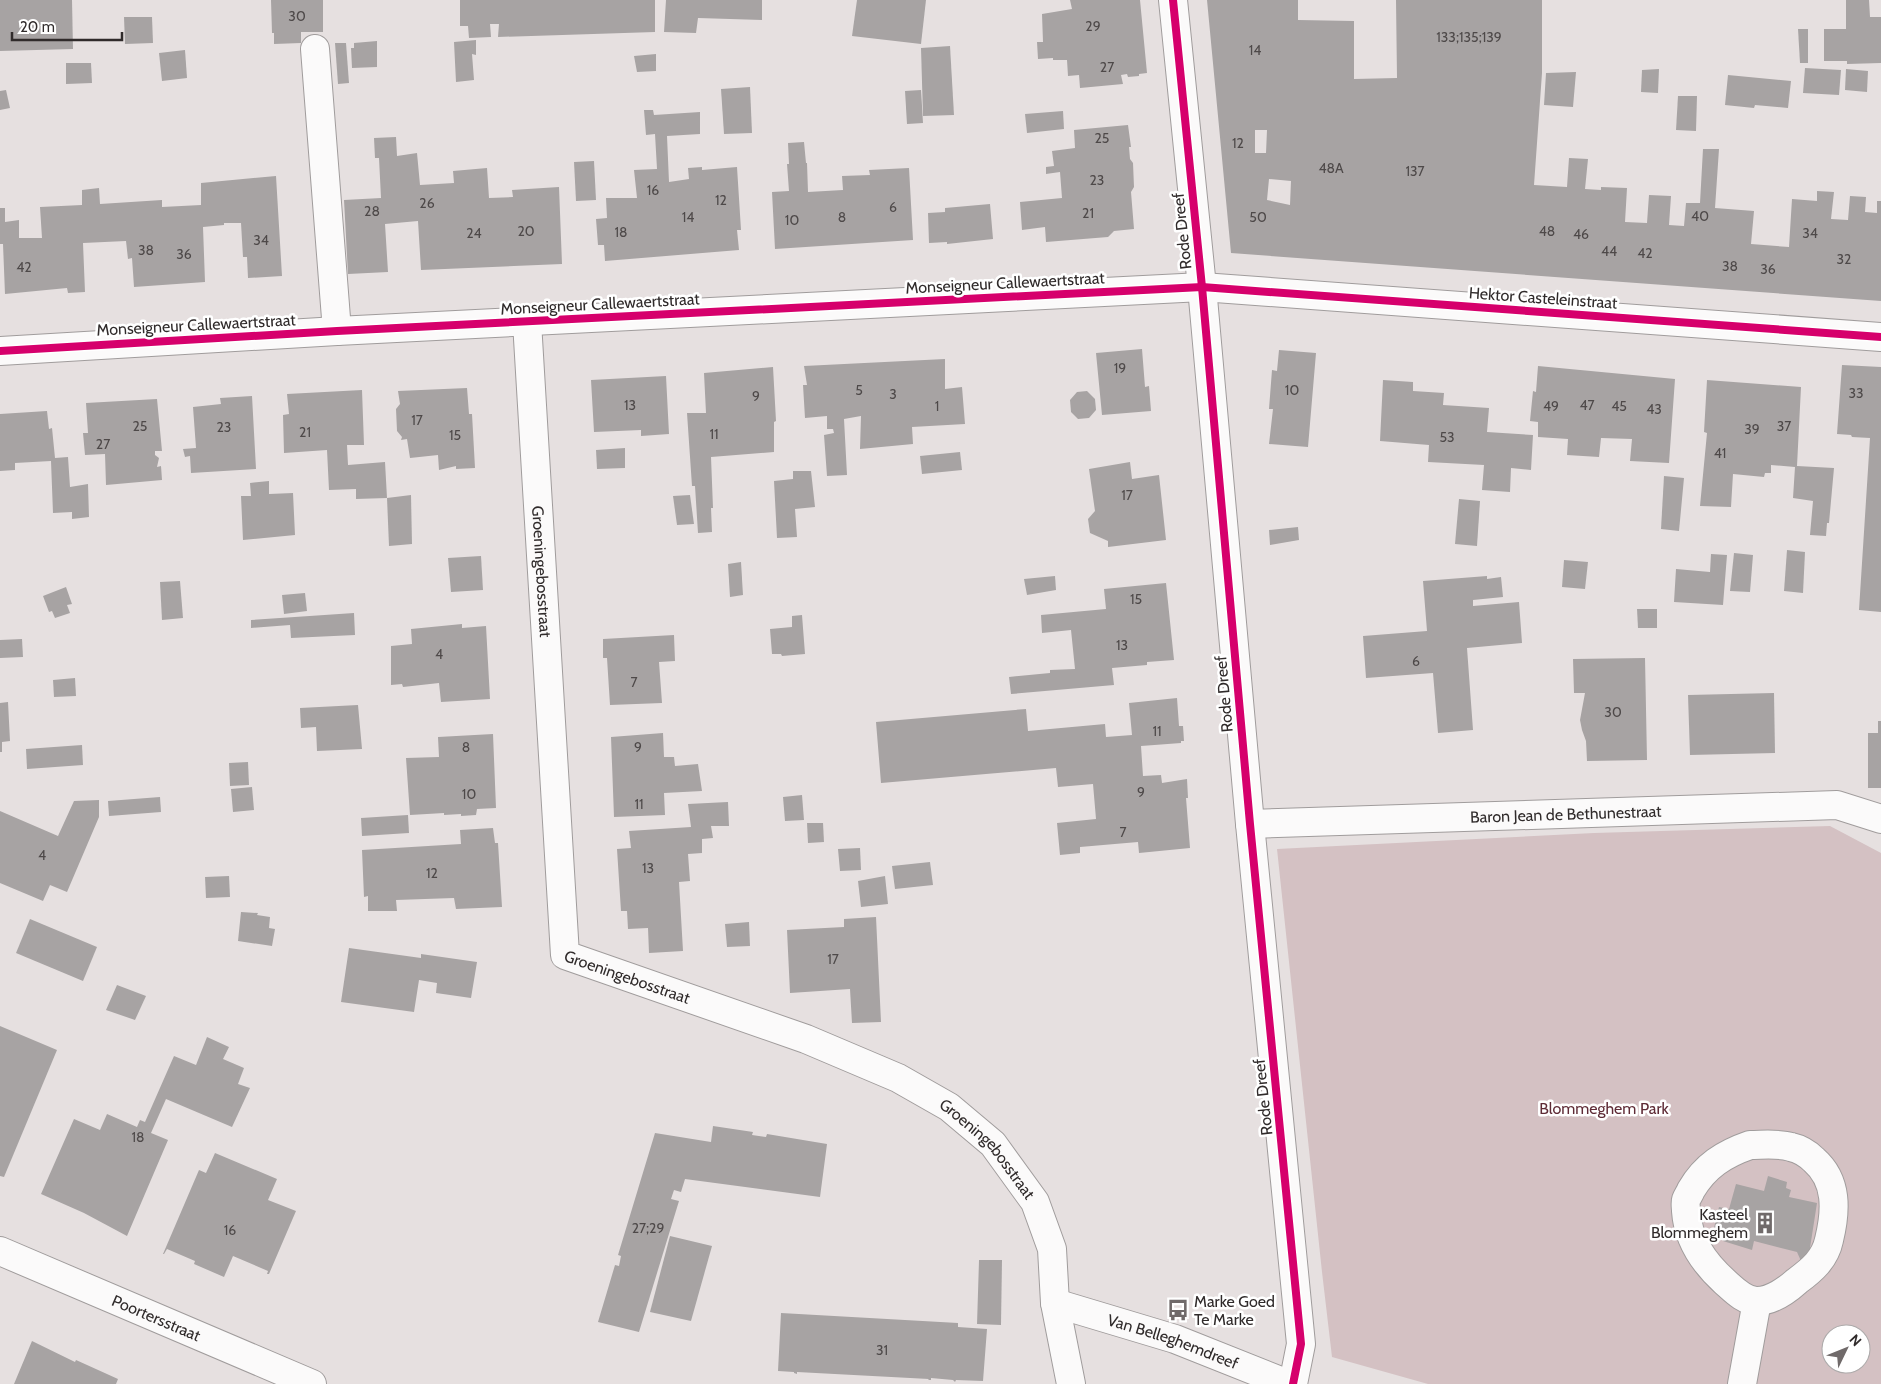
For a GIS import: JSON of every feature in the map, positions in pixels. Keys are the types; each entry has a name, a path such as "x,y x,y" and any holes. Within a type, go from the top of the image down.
{"street":[{"name":"Rode Dreef","path":"1173,0 1202,287 1250,824 1301,1344 1292,1384"},
{"path":"315,48 337,331"},
{"name":"Monseigneur Callewaertstraat","path":"0,351 337,331 1202,287"},
{"name":"Hektor Casteleinstraat","path":"1202,287 1881,337"},
{"name":"Groeningebosstraat","path":"526,322 565,955 806,1039 898,1078 949,1108 992,1144 1035,1202 1052,1249 1055,1303 1071,1384"},
{"name":"Baron Jean de Bethunestraat","path":"1250,824 1837,805 1881,819"},
{"path":"1750,1145 1792,1147 1808,1154 1824,1168 1832,1186 1833,1222 1827,1248 1815,1267 1782,1293 1757,1301 1741,1296 1716,1274 1699,1253 1688,1227 1686,1200 1698,1179 1712,1163 1730,1152 1750,1145"},
{"name":"Poortersstraat","path":"0,1251 312,1384"},
{"path":"1742,1384 1757,1301"},
{"name":"Van Belleghemdreef","path":"1055,1303 1175,1339 1288,1384"}],"green space":[{"name":"Blommeghem Park","path":"1830,826 1881,853 1881,1384 1428,1384 1332,1357 1277,849 1594,833"}],"building":[{"path":"0,0 72,0 73,49 0,51"},
{"path":"271,0 323,0 323,32 301,32 301,43 274,44"},
{"path":"460,0 655,0 655,32 498,37 499,24 490,24 491,37 469,38 468,26 460,26"},
{"path":"666,0 762,0 762,20 698,18 696,33 664,32"},
{"path":"857,0 926,0 921,44 852,36"},
{"path":"1070,0 1140,0 1147,73 1128,77 1127,74 1121,75 1123,84 1080,88 1079,75 1068,76 1067,60 1053,60 1053,58 1038,59 1037,42 1043,42 1042,14 1072,9"},
{"path":"1207,0 1298,0 1298,20 1354,21 1354,79 1397,78 1396,0 1542,0 1542,73 1534,185 1567,187 1569,158 1588,159 1585,189 1601,190 1601,187 1627,188 1625,222 1647,223 1649,195 1671,196 1669,225 1684,226 1686,203 1700,203 1703,149 1719,149 1715,208 1754,211 1751,244 1789,247 1792,199 1817,201 1817,191 1834,192 1831,219 1848,220 1850,196 1866,197 1865,212 1877,213 1877,201 1881,201 1881,301 1231,253","holes":["1255,130 1267,130 1266,153 1255,153","1269,179 1291,181 1290,205 1267,200"]},
{"path":"1846,0 1869,0 1870,17 1881,17 1881,63 1847,64 1847,61 1824,61 1824,29 1846,29"},
{"path":"124,17 152,17 153,43 125,44"},
{"path":"1798,29 1808,29 1808,63 1800,63"},
{"path":"476,40 476,55 472,54 474,80 456,82 454,42"},
{"path":"377,41 377,67 352,68 351,48 354,48 354,43"},
{"path":"335,43 346,43 349,83 338,84"},
{"path":"950,46 954,115 923,116 921,48"},
{"path":"185,50 187,78 162,81 159,53"},
{"path":"656,54 656,71 637,72 634,56"},
{"path":"66,63 91,63 92,83 66,84"},
{"path":"1805,68 1841,70 1839,95 1803,93"},
{"path":"1659,69 1658,93 1641,92 1642,70"},
{"path":"1846,69 1868,71 1867,92 1845,90"},
{"path":"1576,72 1573,107 1544,105 1546,73"},
{"path":"1728,75 1791,81 1788,108 1755,105 1754,108 1725,105"},
{"path":"750,87 752,133 724,134 721,89"},
{"path":"6,90 10,108 0,110 0,91"},
{"path":"921,90 923,123 907,124 905,91"},
{"path":"1678,96 1697,96 1696,131 1676,130"},
{"path":"644,110 653,110 654,115 700,112 700,134 667,136 669,182 689,179 688,168 702,167 702,170 737,167 741,230 737,230 739,250 605,261 604,245 598,245 596,219 607,218 606,198 637,198 634,170 657,169 655,134 646,135"},
{"path":"1063,111 1064,129 1027,133 1025,114"},
{"path":"1128,125 1131,147 1129,147 1130,159 1133,163 1134,187 1131,192 1134,229 1114,231 1108,237 1046,242 1045,227 1022,230 1020,202 1062,198 1060,172 1046,174 1046,167 1054,166 1052,151 1075,148 1074,130"},
{"path":"396,137 397,156 417,153 420,185 454,183 453,171 487,168 489,198 513,197 512,190 559,187 562,264 421,270 418,221 385,224 388,272 348,274 344,200 381,198 379,158 375,158 374,138"},
{"path":"804,142 808,192 843,190 842,176 870,175 869,170 909,168 913,240 775,249 772,192 789,191 788,143"},
{"path":"594,161 596,200 576,201 574,162"},
{"path":"276,176 282,276 248,278 247,257 243,257 241,223 224,223 224,225 203,227 205,282 134,287 132,258 128,259 126,241 83,243 85,292 68,293 67,288 5,294 3,244 0,244 0,208 5,208 5,222 19,220 19,238 42,238 40,207 82,205 82,190 99,188 100,204 162,200 162,207 201,205 201,183"},
{"path":"990,204 993,239 947,244 947,242 929,243 928,213 945,212 945,208"},
{"path":"1142,349 1145,387 1149,386 1151,411 1102,415 1096,353"},
{"path":"1279,350 1316,353 1308,447 1269,444 1273,409 1269,409 1272,370 1277,371"},
{"path":"945,359 945,389 962,387 965,424 912,427 913,444 860,449 861,416 844,419 847,475 827,476 824,435 834,433 833,429 827,429 827,416 805,418 803,385 807,385 804,366"},
{"path":"1842,365 1881,367 1881,612 1859,610 1870,438 1837,434"},
{"path":"1538,366 1675,379 1669,463 1630,461 1632,439 1601,438 1599,457 1567,455 1568,439 1538,437 1538,422 1530,421 1533,391 1536,392"},
{"path":"773,367 776,421 774,422 774,452 711,457 712,532 698,533 695,486 692,486 687,413 706,413 704,373"},
{"path":"666,376 669,434 641,436 641,430 594,432 591,380"},
{"path":"1383,380 1413,382 1413,391 1444,393 1443,405 1489,408 1487,432 1533,435 1531,470 1511,468 1510,492 1482,490 1484,465 1428,462 1429,445 1380,441"},
{"path":"1707,380 1801,387 1797,466 1834,468 1826,536 1810,535 1813,501 1793,498 1795,467 1771,465 1771,473 1765,473 1764,477 1733,474 1731,507 1700,506 1707,433 1704,432"},
{"path":"467,388 469,414 472,414 475,468 456,469 456,466 439,470 438,455 410,458 407,439 401,440 402,437 397,431 396,409 400,404 398,391"},
{"path":"362,390 364,445 347,445 348,465 385,462 387,498 356,499 356,489 329,490 327,450 284,453 283,415 289,414 287,394"},
{"path":"1087,391 1095,399 1096,410 1089,418 1078,419 1071,412 1070,400 1077,392"},
{"path":"252,396 256,469 191,473 190,456 185,457 183,449 196,448 193,407 221,404 220,398"},
{"path":"157,399 162,451 155,451 155,455 159,458 157,467 161,466 162,480 106,485 105,454 85,455 83,433 88,433 86,403"},
{"path":"47,411 49,429 52,428 55,458 68,457 70,487 88,484 89,517 72,519 72,512 53,513 51,461 15,463 15,470 0,471 0,414"},
{"path":"625,448 625,468 597,469 596,450"},
{"path":"960,452 962,470 922,474 920,456"},
{"path":"1130,462 1132,479 1159,475 1166,540 1108,547 1108,541 1090,533 1088,519 1095,511 1089,469"},
{"path":"793,471 811,471 815,507 795,509 797,537 777,538 774,481 793,479"},
{"path":"1664,476 1684,478 1679,531 1661,529"},
{"path":"269,481 269,494 293,493 295,535 243,540 241,496 251,496 250,483"},
{"path":"411,495 412,544 389,546 387,498"},
{"path":"690,495 694,524 677,525 673,496"},
{"path":"1459,499 1480,501 1477,546 1455,544"},
{"path":"1298,527 1299,540 1270,545 1269,530"},
{"path":"1787,550 1805,552 1803,593 1784,591"},
{"path":"1734,553 1753,555 1750,592 1730,591"},
{"path":"1711,554 1727,555 1723,605 1674,602 1676,569 1710,572"},
{"path":"481,556 483,590 451,592 448,558"},
{"path":"1564,560 1588,562 1585,589 1562,587"},
{"path":"741,562 743,595 730,597 728,564"},
{"path":"1055,576 1056,590 1027,595 1024,579"},
{"path":"1487,576 1487,579 1501,577 1503,597 1473,600 1473,606 1519,602 1522,643 1467,648 1473,730 1438,733 1433,673 1366,678 1363,636 1427,631 1423,581"},
{"path":"180,581 183,618 162,620 160,582"},
{"path":"1166,583 1174,660 1147,662 1147,665 1112,668 1114,685 1011,694 1009,677 1050,673 1050,670 1075,669 1071,630 1042,633 1041,615 1106,609 1104,589"},
{"path":"66,587 72,604 67,605 70,613 55,618 52,611 49,612 43,596"},
{"path":"305,593 307,611 284,614 282,595"},
{"path":"1637,609 1657,609 1657,628 1638,628"},
{"path":"354,613 355,635 291,638 290,625 251,628 251,620"},
{"path":"802,615 805,654 782,656 781,654 772,654 770,629 792,627 792,616"},
{"path":"462,624 462,628 486,626 490,699 441,702 439,683 403,687 402,684 391,685 391,646 412,644 411,629"},
{"path":"674,635 675,661 659,662 662,703 610,705 607,658 603,658 603,639"},
{"path":"22,639 23,657 0,658 0,640"},
{"path":"1645,658 1647,760 1587,761 1586,741 1580,720 1585,693 1574,693 1573,659"},
{"path":"75,678 76,696 54,697 53,680"},
{"path":"1774,693 1775,753 1690,755 1688,695"},
{"path":"1177,698 1179,726 1183,726 1184,741 1181,741 1181,743 1141,746 1143,776 1161,775 1162,783 1187,779 1188,798 1186,798 1190,848 1139,853 1138,842 1080,847 1080,853 1060,855 1057,823 1096,819 1093,784 1058,787 1056,768 881,783 876,722 1026,709 1028,731 1105,724 1106,737 1132,735 1129,703"},
{"path":"8,702 10,741 2,742 2,752 0,752 0,703"},
{"path":"358,705 362,749 317,751 316,727 301,728 300,708"},
{"path":"1878,721 1881,721 1881,788 1868,788 1868,733 1878,733"},
{"path":"663,733 664,757 674,757 675,766 698,764 702,791 664,793 665,815 614,817 611,737"},
{"path":"493,734 496,808 477,809 476,815 444,815 444,813 410,815 406,758 439,757 438,737"},
{"path":"82,745 83,765 27,769 26,749"},
{"path":"248,762 249,785 230,786 229,763"},
{"path":"252,787 254,810 233,812 231,789"},
{"path":"802,795 804,820 785,821 783,797"},
{"path":"160,797 161,812 109,816 108,801"},
{"path":"99,800 99,817 67,892 50,885 43,901 0,883 0,811 58,836 74,801"},
{"path":"728,802 729,826 711,826 713,838 702,839 702,853 688,854 690,881 679,882 683,951 649,953 648,928 628,929 627,911 621,911 617,849 631,848 629,831 691,827 688,804"},
{"path":"408,815 409,833 362,836 361,818"},
{"path":"807,823 823,823 824,842 808,843"},
{"path":"493,828 495,843 498,843 502,907 456,909 454,898 396,900 397,911 368,911 368,896 364,897 362,850 461,844 460,830"},
{"path":"860,848 861,870 840,871 838,849"},
{"path":"930,862 933,885 895,889 892,866"},
{"path":"229,876 230,897 206,898 205,877"},
{"path":"885,876 888,904 861,907 858,881"},
{"path":"241,912 258,913 257,915 270,917 269,928 275,929 272,946 238,941"},
{"path":"876,917 881,1022 852,1023 850,989 790,993 787,930 844,927 844,919"},
{"path":"30,919 97,947 83,981 16,953"},
{"path":"749,922 750,946 727,947 725,924"},
{"path":"349,948 421,958 421,954 477,962 471,998 436,993 437,983 419,980 414,1012 341,1002"},
{"path":"117,985 146,996 135,1020 106,1010"},
{"path":"0,1026 57,1050 4,1177 0,1176"},
{"path":"207,1037 229,1047 223,1059 244,1068 238,1084 250,1088 232,1127 166,1099 151,1133 168,1140 127,1236 84,1213 41,1194 74,1119 100,1130 107,1114 137,1127 140,1120 145,1122 174,1056 196,1065"},
{"path":"713,1126 753,1132 752,1135 766,1137 767,1134 827,1144 820,1197 685,1179 681,1192 674,1190 671,1199 679,1201 639,1332 598,1322 615,1265 619,1266 621,1256 618,1255 655,1133 711,1142"},
{"path":"215,1153 277,1179 268,1200 296,1211 269,1274 267,1274 268,1271 233,1256 224,1277 194,1264 195,1261 167,1249 163,1254 199,1170 206,1173"},
{"name":"Kasteel Blommeghem","path":"1768,1176 1787,1182 1786,1188 1791,1190 1789,1197 1817,1203 1810,1248 1813,1251 1801,1261 1797,1252 1754,1241 1752,1250 1712,1236 1719,1207 1729,1209 1736,1184 1764,1191"},
{"path":"670,1236 712,1246 691,1321 650,1312"},
{"path":"979,1260 1002,1260 1001,1325 977,1324"},
{"path":"781,1313 958,1323 958,1327 987,1329 983,1381 956,1380 955,1382 953,1380 931,1378 931,1380 928,1380 797,1372 797,1374 794,1372 778,1371"},
{"path":"32,1341 75,1362 76,1360 118,1379 116,1384 14,1384"}],"cycle path":[{"path":"1173,0 1202,287 1250,824 1301,1344 1293,1384"},
{"path":"0,351 337,331 1202,287 1881,337"}],"place":[{"name":"Kasteel Blommeghem","path":"1765,1223"},
{"name":"Marke Goed Te Marke","path":"1178,1310"}]}
